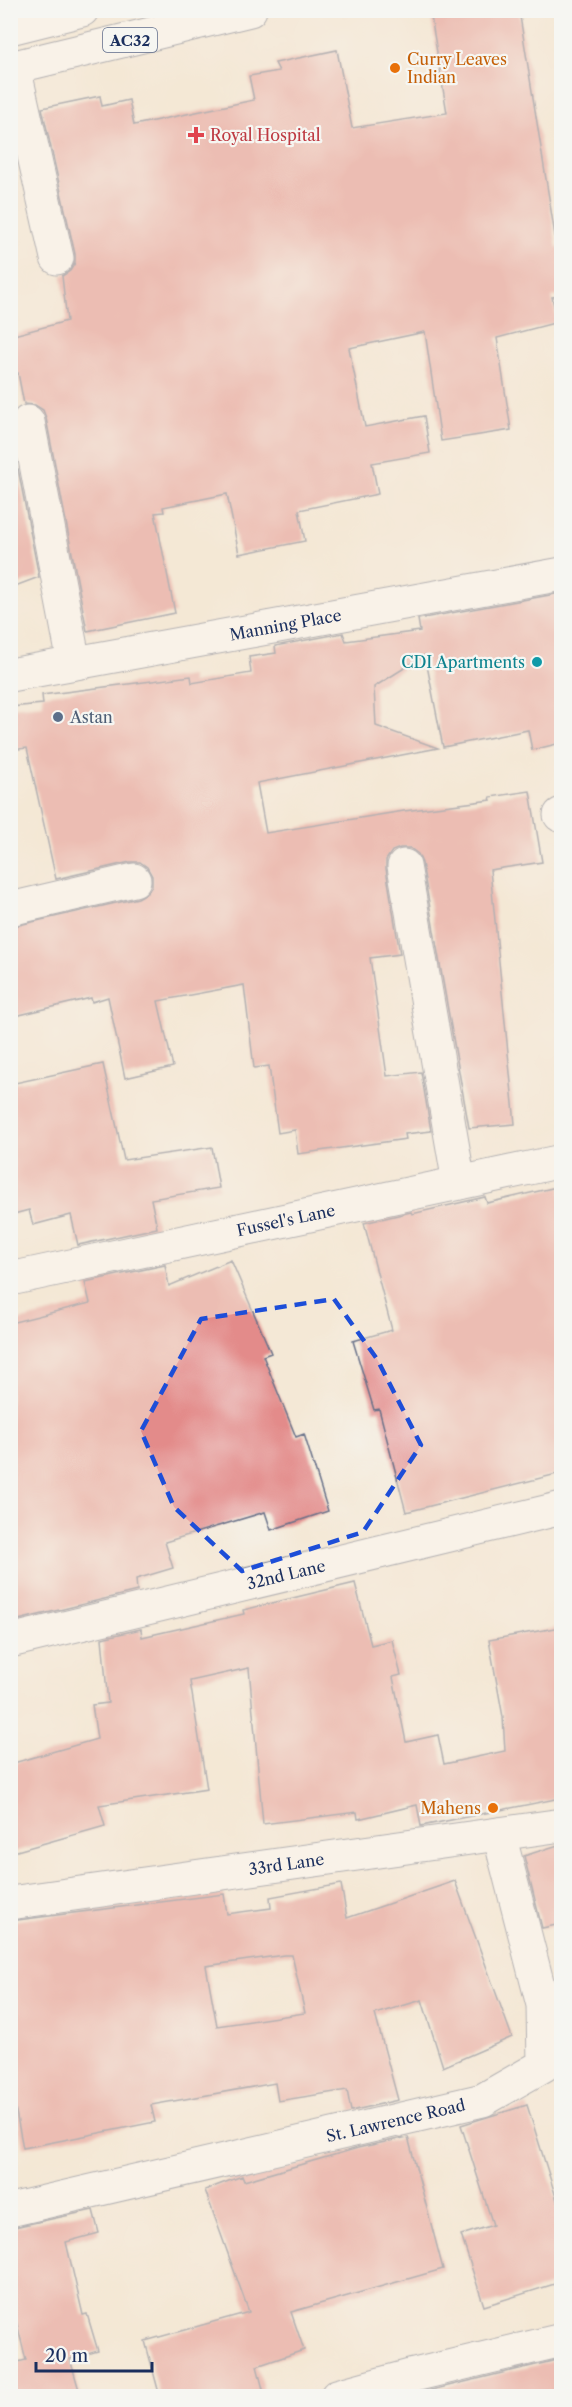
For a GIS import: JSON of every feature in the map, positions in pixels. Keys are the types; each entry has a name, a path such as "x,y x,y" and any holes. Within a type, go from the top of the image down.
{"street":[{"name":"AC32","path":"12,68 250,10"},
{"path":"10,28 75,11 82,51"},
{"path":"12,68 57,258"},
{"path":"28,422 74,663"},
{"name":"Manning Place","path":"10,675 561,574"},
{"path":"405,866 459,1183"},
{"path":"10,909 134,880"},
{"name":"Fussel's Lane","path":"10,1279 561,1161"},
{"name":"32nd Lane","path":"10,1641 561,1508"},
{"name":"33rd Lane","path":"10,1902 561,1826"},
{"name":"St. Lawrence Road","path":"10,2210 483,2100 544,2065 543,2005 499,1834"},
{"path":"338,2397 414,2375 561,2340"}],"highlighted area":[{"path":"334,1299 377,1359 421,1445 363,1532 242,1571 174,1507 141,1431 201,1319"}],"building":[{"path":"430,10 519,10 557,248 561,247 561,296 552,297 558,322 497,338 511,430 441,441 425,332 349,348 365,427 424,416 430,453 372,463 378,494 299,510 305,541 239,554 227,494 163,507 164,512 155,513 175,613 87,631 46,418 43,410 35,405 24,404 18,373 10,375 10,336 67,321 62,276 70,271 75,263 75,254 42,108 100,96 102,106 129,100 134,125 254,100 249,76 279,71 275,63 337,50 352,128 447,113"},
{"path":"18,469 39,577 10,588 10,470"},
{"path":"561,593 561,743 532,750 528,730 443,747 425,655 374,687 376,726 438,748 257,783 266,833 491,800 490,797 530,791 542,862 490,870 515,1124 469,1128 422,863 418,854 410,848 392,851 386,860 400,954 370,958 387,1076 421,1072 431,1131 405,1134 406,1139 298,1154 295,1130 278,1133 269,1066 254,1068 244,985 158,1001 173,1067 125,1078 108,997 92,1002 91,998 15,1016 10,997 10,927 138,898 147,893 152,886 152,876 147,867 140,862 130,862 56,879 27,748 10,750 10,707 43,704 42,695 191,676 192,683 251,673 249,657 276,653 275,646 343,633 346,641 420,631 418,619"},
{"path":"103,1064 124,1160 212,1147 219,1188 151,1199 157,1228 78,1245 71,1215 33,1225 29,1210 10,1215 10,1084"},
{"path":"561,1186 561,1473 406,1512 379,1409 374,1410 353,1341 392,1330 364,1223 485,1197 487,1203"},
{"path":"231,1260 271,1353 263,1356 296,1437 304,1434 328,1511 271,1530 265,1512 165,1542 173,1568 136,1579 137,1591 10,1622 10,1323 90,1303 85,1282 165,1265 169,1286"},
{"path":"355,1583 371,1645 392,1640 401,1675 393,1677 406,1742 438,1735 444,1764 505,1751 503,1717 489,1640 561,1627 561,1798 421,1826 417,1805 358,1819 357,1812 263,1824 249,1668 190,1681 207,1789 99,1805 105,1826 10,1853 10,1764 97,1739 92,1705 108,1703 102,1638 141,1629 142,1637 244,1614 243,1610"},
{"path":"561,1844 561,1924 542,1928 524,1856"},
{"path":"455,1881 512,2037 443,2067 422,2000 375,2014 398,2100 351,2111 347,2090 278,2101 275,2083 151,2105 155,2122 23,2148 10,2081 10,1921 224,1894 227,1914 271,1908 270,1897 341,1884 347,1918","holes":["292,1955 305,2013 217,2026 206,1966"]},
{"path":"527,2105 561,2213 561,2282 484,2306 461,2235 493,2225 461,2125"},
{"path":"408,2137 443,2269 291,2312 304,2350 257,2366 265,2397 160,2397 145,2341 249,2312 205,2190 242,2176 244,2181 358,2148"},
{"path":"93,2210 99,2233 66,2242 83,2315 87,2314 98,2351 70,2359 81,2397 10,2397 10,2364 26,2360 10,2296 10,2228"},
{"path":"561,2359 561,2397 406,2397 419,2393"}],"place":[{"name":"Curry Leaves Indian","path":"395,68"},
{"name":"Royal Hospital","path":"196,135"},
{"name":"CDI Apartments","path":"537,662"},
{"name":"Astan","path":"58,717"},
{"name":"Mahens","path":"493,1808"}]}
